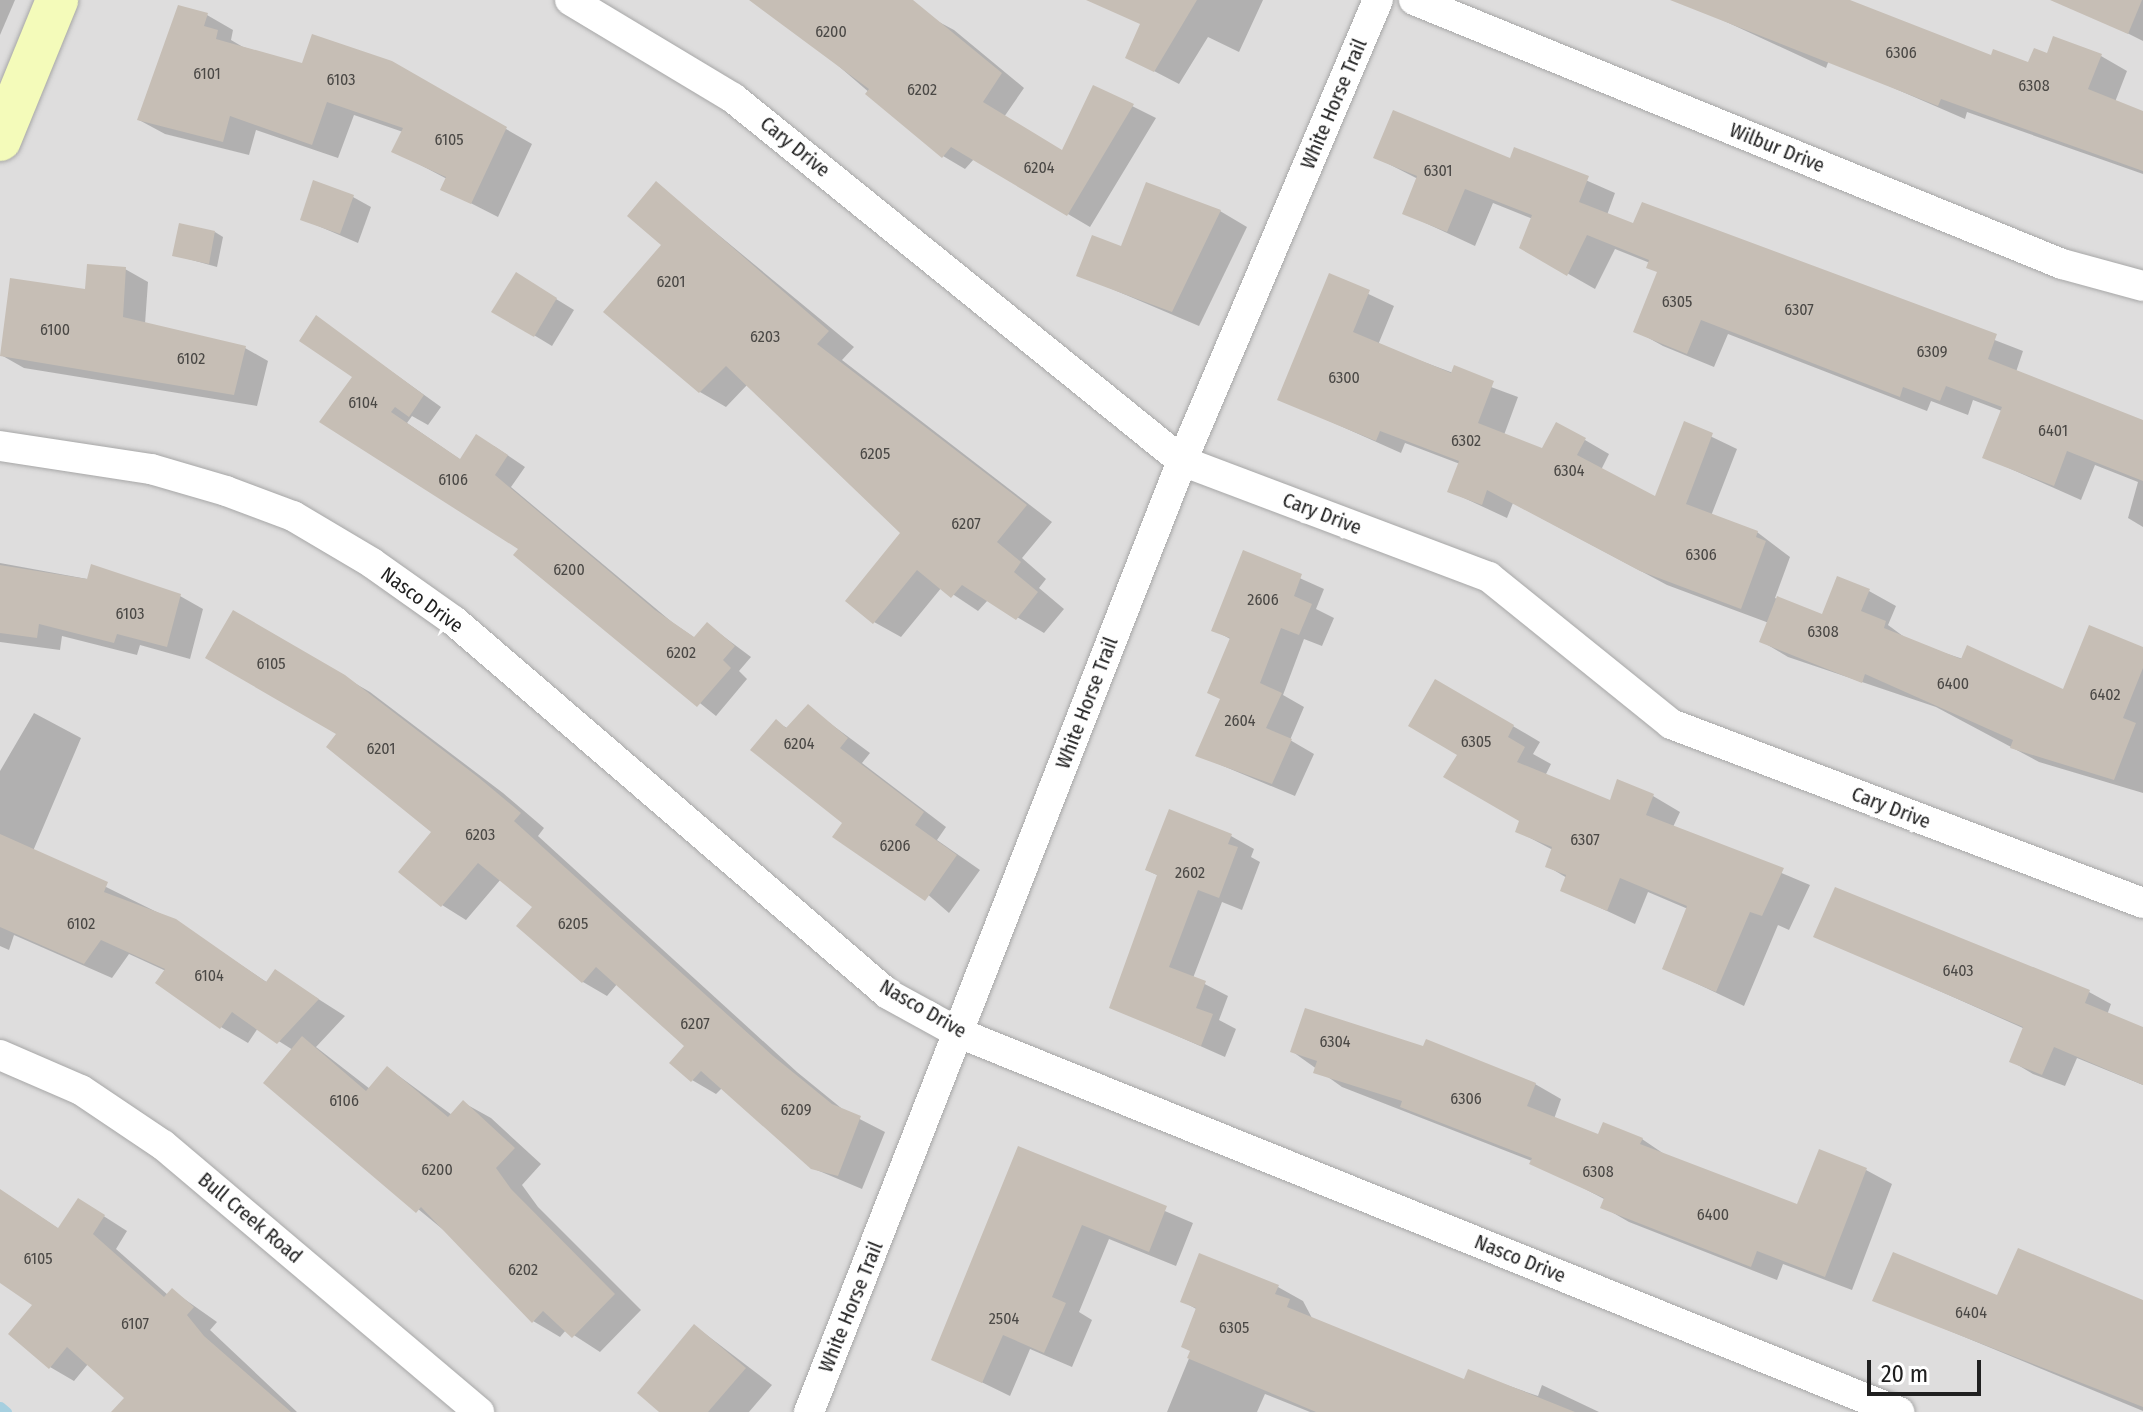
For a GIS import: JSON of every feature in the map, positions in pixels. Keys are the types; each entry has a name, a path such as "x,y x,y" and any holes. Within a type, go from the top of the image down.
{"street":[{"path":"0,140 57,0"},
{"name":"Cary Drive","path":"570,0 733,98 1182,461 1489,577 1671,724 2143,903"},
{"name":"White Horse Trail","path":"809,1412 1182,461 1378,0"},
{"name":"Wilbur Drive","path":"1414,0 2062,264 2143,286"},
{"name":"Nasco Drive","path":"0,446 151,469 226,491 293,516 372,563 454,621 888,994 959,1033 1899,1412"},
{"name":"Bull Creek Road","path":"0,1055 81,1090 163,1145 479,1412"}],"shaded area":[{"path":"0,0 2143,0 2143,1412 0,1412"}],"building":[{"path":"749,0 913,0 1002,73 983,102 1062,150 1093,85 1134,104 1067,216 951,147 942,158 865,94 869,89"},
{"path":"1086,0 1197,0 1154,72 1125,58 1140,24"},
{"path":"1670,0 1850,0 1991,55 1993,49 2028,62 2034,48 2047,53 2053,36 2102,54 2088,89 2143,111 2143,171 1941,99 1938,106"},
{"path":"2050,0 2142,0 2128,34"},
{"path":"178,5 208,13 204,26 218,30 216,39 302,63 312,34 392,61 507,127 471,204 440,190 446,177 391,152 403,128 327,102 312,145 230,116 223,142 137,120"},
{"path":"1393,110 1510,158 1514,147 1589,176 1579,202 1633,223 1642,202 1997,334 1988,359 2143,420 2143,481 2067,451 2054,486 1982,458 2002,407 1946,386 1940,401 1903,387 1900,397 1701,320 1687,354 1633,332 1657,272 1646,268 1649,260 1587,235 1567,276 1519,248 1532,215 1465,189 1447,232 1402,214 1417,176 1373,158"},
{"path":"313,180 354,195 340,234 300,220"},
{"path":"656,181 829,331 817,344 1027,505 997,542 1021,562 1014,572 1038,592 1016,620 962,585 951,598 917,570 873,624 845,601 900,533 726,366 699,393 603,312 661,245 627,216"},
{"path":"1146,182 1221,210 1172,312 1076,276 1092,235 1121,246"},
{"path":"179,223 215,231 209,264 172,256"},
{"path":"87,264 126,267 123,317 246,346 234,395 0,356 10,278 85,289"},
{"path":"516,272 557,298 534,337 491,312"},
{"path":"1329,273 1370,290 1353,332 1451,373 1454,365 1494,381 1478,423 1542,448 1556,422 1586,438 1577,455 1655,496 1684,421 1713,433 1686,504 1758,531 1756,537 1766,541 1741,609 1640,571 1487,490 1482,505 1447,492 1459,461 1380,431 1376,441 1277,400"},
{"path":"316,315 424,395 409,417 395,407 391,412 460,459 476,434 508,455 495,475 655,610 694,637 707,622 735,646 723,660 731,668 697,707 513,555 518,549 319,422 352,377 299,341"},
{"path":"1243,550 1302,574 1294,596 1312,604 1299,635 1281,628 1260,683 1282,693 1266,728 1292,739 1272,784 1195,756 1220,699 1207,693 1230,638 1211,631"},
{"path":"91,564 181,594 167,647 117,634 114,643 39,624 37,638 0,633 0,565 87,579"},
{"path":"1837,576 1870,589 1861,611 1886,621 1884,628 1961,659 1967,645 2063,689 2089,625 2143,647 2143,668 2123,718 2136,723 2114,780 2010,748 2013,740 1865,674 1862,683 1759,642 1777,596 1822,614"},
{"path":"233,610 345,675 478,777 521,813 514,821 773,1056 832,1104 861,1116 838,1176 811,1169 701,1071 691,1082 669,1063 684,1046 596,967 582,983 516,926 532,907 478,863 441,907 398,872 431,832 326,747 336,734 205,658"},
{"path":"1435,679 1514,725 1508,737 1525,747 1517,762 1610,800 1617,779 1654,794 1646,815 1784,868 1762,916 1750,912 1716,992 1662,969 1687,906 1620,878 1607,911 1560,891 1566,875 1545,867 1552,847 1515,832 1519,821 1443,777 1457,755 1408,726"},
{"path":"808,704 848,738 840,748 924,812 915,825 957,855 925,901 832,837 842,823 750,750 776,719 786,728"},
{"path":"1169,809 1232,834 1228,844 1238,847 1219,898 1198,890 1169,967 1206,981 1196,1008 1213,1014 1201,1046 1109,1008 1157,875 1145,870"},
{"path":"0,834 108,882 104,892 176,919 266,982 275,969 319,999 277,1044 232,1012 220,1029 155,983 165,969 101,940 84,964 0,927"},
{"path":"1835,887 2090,990 2085,1003 2143,1027 2143,1085 2054,1047 2042,1075 2009,1062 2023,1027 1813,937"},
{"path":"1305,1008 1423,1046 1426,1039 1536,1083 1527,1106 1598,1134 1603,1122 1643,1138 1640,1144 1797,1204 1819,1149 1867,1168 1825,1277 1757,1251 1751,1267 1600,1208 1604,1198 1529,1164 1532,1158 1400,1107 1402,1101 1313,1073 1317,1061 1290,1052"},
{"path":"302,1036 366,1091 387,1066 448,1117 463,1100 515,1148 496,1168 511,1189 615,1294 572,1338 543,1311 532,1323 421,1207 416,1213 263,1083"},
{"path":"1018,1146 1167,1206 1149,1252 1082,1225 1052,1297 1066,1303 1044,1353 1003,1335 982,1383 931,1360"},
{"path":"0,1189 58,1228 78,1198 105,1215 93,1234 164,1297 172,1288 194,1307 187,1315 204,1336 291,1412 111,1412 124,1398 67,1347 49,1369 8,1334 32,1305 0,1283"},
{"path":"2018,1248 2143,1300 2143,1407 1872,1301 1893,1252 1997,1295"},
{"path":"1199,1253 1279,1285 1275,1294 1290,1299 1287,1307 1464,1379 1468,1369 1575,1412 1316,1412 1187,1358 1190,1351 1181,1347 1196,1308 1180,1302"},
{"path":"694,1324 746,1368 708,1412 659,1412 637,1393"}],"waterway":[{"path":"0,1407 6,1412"}]}
